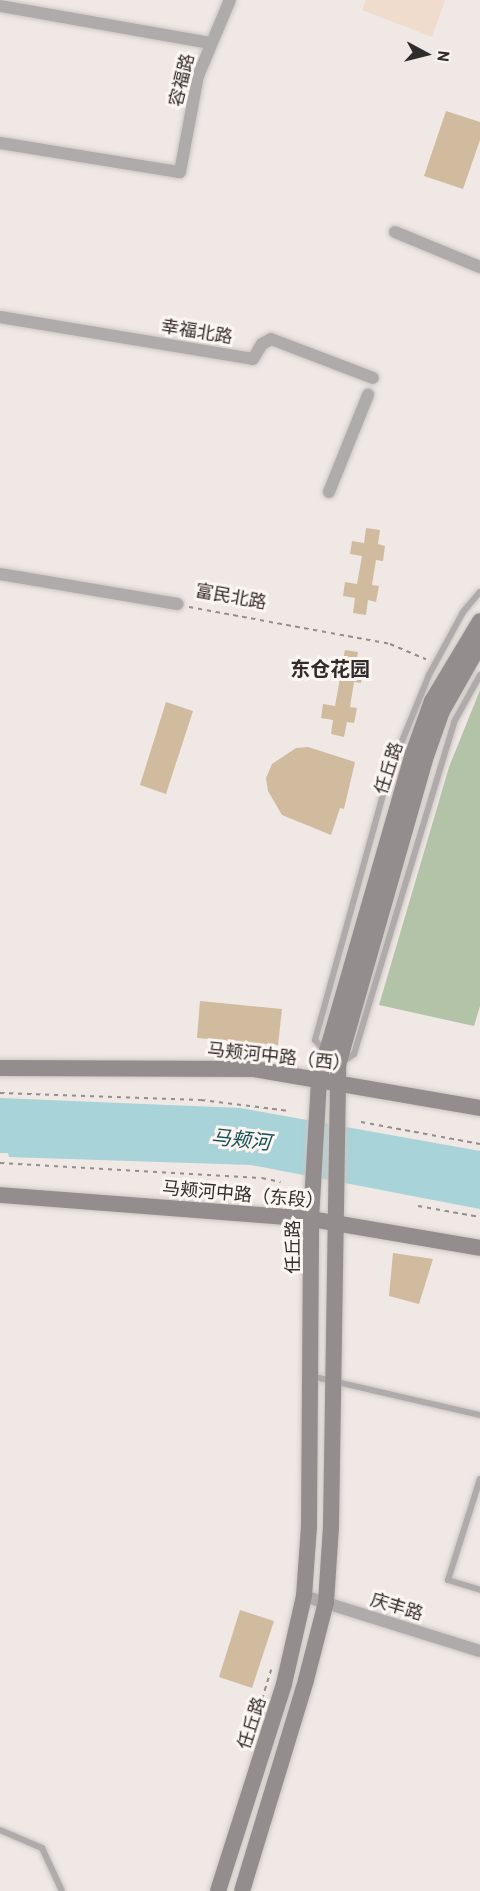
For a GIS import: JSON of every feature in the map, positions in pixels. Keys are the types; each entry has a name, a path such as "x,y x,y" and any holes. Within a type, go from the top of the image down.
{"street":[{"name":"容福路","path":"0,142 180,172 198,76 230,0"},
{"path":"0,6 210,43"},
{"path":"395,232 480,267"},
{"name":"幸福北路","path":"0,317 253,359 262,344 271,339 374,378"},
{"path":"328,492 368,394"},
{"name":"富民北路","path":"0,574 177,604"},
{"name":"任丘路","path":"242,1891 306,1680 326,1602 331,1526 335,1074 412,754 432,701 480,621"},
{"name":"任丘路","path":"218,1891 284,1684 304,1596 311,1376 311,1219 318,1086 335,1074 425,759 442,711 480,644"},
{"name":"马颊河中路（西）","path":"0,1068 202,1066 318,1086 335,1074 480,1108"},
{"name":"马颊河中路（东段）","path":"0,1195 311,1219 480,1248"},
{"name":"庆丰路","path":"304,1596 480,1651"}],"lane":[{"path":"480,592 463,612 412,714 377,812 364,872 315,1040 335,1074 354,1054 454,722 480,675"},
{"path":"311,1376 332,1383 480,1415"},
{"path":"480,1479 448,1580 480,1590"},
{"path":"0,1830 42,1848 62,1891"}],"path":[{"name":"富民北路","path":"177,604 390,644 436,663"},
{"path":"0,1093 201,1100 289,1111"},
{"path":"361,1122 480,1144"},
{"path":"0,1163 262,1178 281,1182"},
{"path":"417,1206 480,1217"},
{"path":"252,1731 273,1663"}],"shaded area":[{"path":"366,0 445,0 432,37 362,10"}],"green space":[{"path":"480,690 480,1006 474,1026 379,1005 449,767"}],"water":[{"name":"马颊河","path":"0,1098 240,1108 480,1151 480,1209 251,1165 9,1157 8,1153 0,1153"}],"building":[{"path":"446,111 480,122 480,140 463,189 424,176"},
{"path":"366,528 380,530 378,544 385,546 383,561 376,560 372,585 379,586 376,602 368,600 366,615 353,613 355,598 343,596 345,582 357,584 362,556 350,554 352,541 364,543"},
{"path":"345,650 358,652 356,666 363,668 361,683 354,682 350,707 357,708 354,723 347,722 344,737 331,734 333,720 321,718 323,704 335,706 340,678 328,676 330,662 342,664"},
{"path":"166,702 193,711 166,794 140,785"},
{"path":"308,747 355,762 344,809 340,808 331,835 282,815 268,791 266,778 272,764 296,748"},
{"path":"200,1001 282,1009 278,1045 197,1038"},
{"path":"393,1253 433,1259 419,1304 389,1296"},
{"path":"240,1610 274,1621 252,1688 219,1677"}],"district":[{"name":"东仓花园","path":"330,668"}]}
